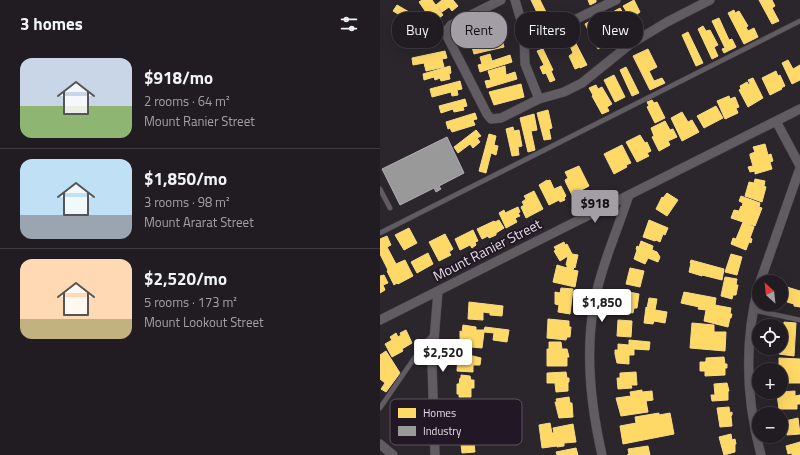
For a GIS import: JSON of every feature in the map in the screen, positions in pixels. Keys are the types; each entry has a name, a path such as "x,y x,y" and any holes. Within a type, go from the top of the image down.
{"street":[{"path":"501,0 451,26 447,30 448,38 491,119 502,118 539,99 564,92 582,83 629,45 696,3 710,0"},
{"path":"515,0 518,12"},
{"path":"580,17 616,0"},
{"path":"524,48 525,64 539,99"},
{"name":"Mount Ranier Street","path":"380,320 800,108"},
{"path":"762,275 800,167 776,121"},
{"path":"602,455 594,421 590,367 591,329 594,305 600,281 630,195"},
{"path":"433,399 432,365 438,291"},
{"path":"753,311 748,372 750,405 761,455"},
{"path":"380,444 393,455"},
{"path":"435,445 435,455"}],"lane":[{"path":"380,233 800,21"},
{"path":"380,189 390,208"},
{"path":"758,311 800,320"},
{"path":"380,408 424,344 434,334"}],"building: Homes":[{"path":"422,0 432,0 441,12 426,12 419,2"},
{"path":"442,0 453,0 458,6 452,11 449,7 442,12 436,5"},
{"path":"531,0 540,0 546,12 537,12"},
{"path":"588,0 596,0 596,2 590,5"},
{"path":"634,0 640,12 627,12 623,6"},
{"path":"759,0 772,0 775,6 772,8 779,21 772,24"},
{"path":"397,5 409,12 395,12 393,11"},
{"path":"620,8 622,12 613,12"},
{"path":"734,10 735,13 739,11 748,26 746,27 748,31 754,28 758,37 744,44 728,13"},
{"path":"719,18 729,40 732,39 736,47 724,53 722,49 725,48 712,21"},
{"path":"588,22 588,30 585,24"},
{"path":"703,26 706,31 710,30 718,45 714,47 718,56 712,59 698,29"},
{"path":"688,32 703,63 696,66 682,35"},
{"path":"472,48 500,48 474,54"},
{"path":"571,48 578,48 587,65 575,69 569,56 573,53"},
{"path":"543,49 553,70 551,71 555,80 550,82 546,73 543,74 540,67 544,65 537,51"},
{"path":"648,49 657,67 649,71 654,81 662,78 665,83 650,90 633,56"},
{"path":"445,51 447,58 442,59 444,67 426,71 424,63 413,65 412,58"},
{"path":"490,54 492,61 510,55 512,62 480,72 478,65 482,64 480,57"},
{"path":"788,60 793,69 800,65 800,80 792,84 782,63"},
{"path":"450,66 450,79 441,81 440,78 435,80 434,77 424,80 423,74"},
{"path":"505,66 506,75 515,72 517,79 487,88 485,81 491,80 488,71"},
{"path":"626,67 639,93 632,96 620,70"},
{"path":"776,71 778,76 780,75 785,86 770,95 762,78"},
{"path":"614,75 625,97 615,102 604,80"},
{"path":"753,78 763,98 748,107 739,90 741,89 740,86 747,82 749,85 748,80"},
{"path":"460,81 462,89 457,90 458,95 452,96 451,92 432,97 430,89"},
{"path":"521,84 524,97 494,105 489,92"},
{"path":"596,85 598,89 602,87 612,104 607,107 609,111 602,114 589,88"},
{"path":"729,96 730,99 735,97 739,107 736,108 738,113 725,119 717,101"},
{"path":"465,99 467,106 463,107 464,110 454,112 453,109 441,113 439,106"},
{"path":"652,100 654,103 657,102 665,118 655,123 647,107 649,106 647,102"},
{"path":"716,106 723,118 704,128 697,116"},
{"path":"548,110 552,128 549,129 551,139 544,140 537,113"},
{"path":"682,112 688,122 692,120 699,132 682,141 671,118"},
{"path":"475,113 477,119 473,120 475,125 452,132 450,128 448,129 446,122"},
{"path":"534,114 537,130 531,131 535,150 528,152 520,118"},
{"path":"665,121 670,130 673,129 677,137 668,141 670,145 659,151 652,137 654,136 651,128"},
{"path":"513,127 514,131 519,130 522,146 518,147 519,155 512,156 506,129"},
{"path":"476,130 481,136 477,138 480,142 473,148 470,144 458,153 454,147"},
{"path":"489,134 496,136 494,145 498,146 496,155 491,153 486,173 479,171"},
{"path":"640,135 645,143 647,142 651,151 647,153 649,156 637,162 626,142"},
{"path":"765,144 768,155 771,154 773,161 770,162 772,169 755,174 755,171 750,172 748,167 753,166 750,154 755,152 753,147"},
{"path":"622,145 631,163 614,174 604,154"},
{"path":"579,166 589,186 572,195 565,180 568,178 565,172"},
{"path":"755,179 765,181 764,186 766,187 762,202 745,196 749,182 754,183"},
{"path":"547,180 550,180 554,189 561,186 566,196 564,198 565,200 560,202 559,200 549,205 539,185"},
{"path":"534,191 543,209 526,218 521,207 524,205 522,202 526,199 524,196"},
{"path":"667,193 678,200 667,216 656,209 662,197 663,198"},
{"path":"741,196 760,203 759,207 762,208 755,226 731,218 734,210 739,211 741,206 742,207 743,203 739,201"},
{"path":"518,207 520,212 518,213 520,216 515,218 517,222 506,228 499,213 504,210 505,213"},
{"path":"499,220 504,228 496,233 496,235 489,238 488,236 482,239 477,229"},
{"path":"649,220 668,228 665,235 663,234 660,242 643,237"},
{"path":"743,222 754,227 750,238 752,239 751,243 749,242 746,250 731,244 733,238 736,239"},
{"path":"409,228 417,243 404,250 395,235"},
{"path":"473,230 478,241 475,242 476,245 472,248 470,245 460,250 455,239"},
{"path":"445,234 453,249 449,252 451,255 439,261 429,242"},
{"path":"387,236 391,245 387,247 396,264 405,260 413,276 394,285 380,254 380,239"},
{"path":"641,241 653,246 652,250 657,252 660,257 658,262 648,258 645,264 634,259 637,246 639,247"},
{"path":"564,242 565,245 567,244 572,254 578,255 575,268 574,267 573,270 578,271 575,287 553,282 557,265 567,268 566,265 568,256 560,261 554,251 556,250 554,247"},
{"path":"428,253 433,264 417,273 411,262"},
{"path":"731,254 742,257 737,275 725,272"},
{"path":"691,260 724,269 722,280 689,272"},
{"path":"630,268 644,271 640,287 626,284"},
{"path":"384,275 388,283 383,285 385,290 380,293 380,276"},
{"path":"725,277 737,279 736,285 738,285 736,295 733,295 732,299 721,296"},
{"path":"788,287 800,291 800,307 794,306 794,304 788,302"},
{"path":"561,288 573,289 570,314 558,312 559,305 555,304 555,292 560,293"},
{"path":"624,291 639,294 637,308 634,308 633,313 619,311 621,295 623,296"},
{"path":"684,292 716,298 715,305 731,308 730,314 732,314 728,327 704,321 706,310 681,303"},
{"path":"649,298 657,299 655,310 667,312 665,323 654,321 653,324 644,323"},
{"path":"469,302 503,306 502,316 490,315 490,313 483,312 483,320 468,319"},
{"path":"548,319 569,321 569,327 571,327 570,337 567,337 566,340 547,338"},
{"path":"618,320 632,321 631,337 617,336"},
{"path":"788,322 796,323 794,356 786,355 788,355"},
{"path":"692,323 714,325 714,332 726,332 725,351 690,348"},
{"path":"463,325 476,327 476,330 484,330 485,327 509,330 507,342 493,340 494,333 484,332 482,348 460,346 460,331 462,332"},
{"path":"406,330 412,343 402,349 403,351 392,357 385,344 392,340 390,337 396,333 398,337 401,335 400,333"},
{"path":"629,340 650,342 649,350 634,349 634,355 629,355 629,364 617,363 615,350 618,350 618,344 629,345"},
{"path":"549,342 561,342 562,349 567,349 569,357 567,357 567,366 547,366 547,349 549,349"},
{"path":"386,351 400,373 386,392 381,389 385,383 380,379 380,355"},
{"path":"458,355 481,358 480,365 473,365 473,372 457,371"},
{"path":"724,357 725,364 727,364 727,368 725,368 725,375 705,376 705,371 700,371 700,362 705,362 706,358"},
{"path":"779,358 800,359 800,383 788,383 788,363 779,363"},
{"path":"566,372 567,378 569,378 568,391 556,392 555,383 547,383 547,373"},
{"path":"636,372 637,385 631,385 632,388 618,389 617,378 620,378 620,373"},
{"path":"461,375 470,376 471,380 474,380 474,388 471,388 471,397 459,397 459,394 457,394 457,384 459,384"},
{"path":"727,383 729,391 728,400 712,401 711,395 715,395 714,384"},
{"path":"642,390 642,392 652,391 653,400 646,401 648,412 621,416 616,398 631,396 630,392"},
{"path":"795,391 795,396 800,395 800,404 797,404 797,409 779,407 778,399 788,399 788,392"},
{"path":"569,397 570,403 572,403 573,417 559,418 555,402 557,402 556,399"},
{"path":"729,407 730,413 732,412 732,426 720,427 717,408"},
{"path":"659,413 659,415 670,413 674,434 623,444 620,426 636,423 635,417"},
{"path":"798,418 800,434 788,435 788,420"},
{"path":"550,423 552,433 554,433 553,428 573,424 576,442 564,443 564,446 542,448 539,425"},
{"path":"731,434 732,440 735,439 735,452 724,455 719,437"},
{"path":"800,442 800,455 792,455 792,453 788,454 786,446"},
{"path":"461,445 474,445 475,452 462,453"},
{"path":"648,446 650,455 627,455 629,454 628,449"},
{"path":"576,448 578,455 557,455 556,452"}],"building: Industry":[{"path":"447,137 464,173 439,186 441,189 436,192 434,188 400,205 382,169"}]}
